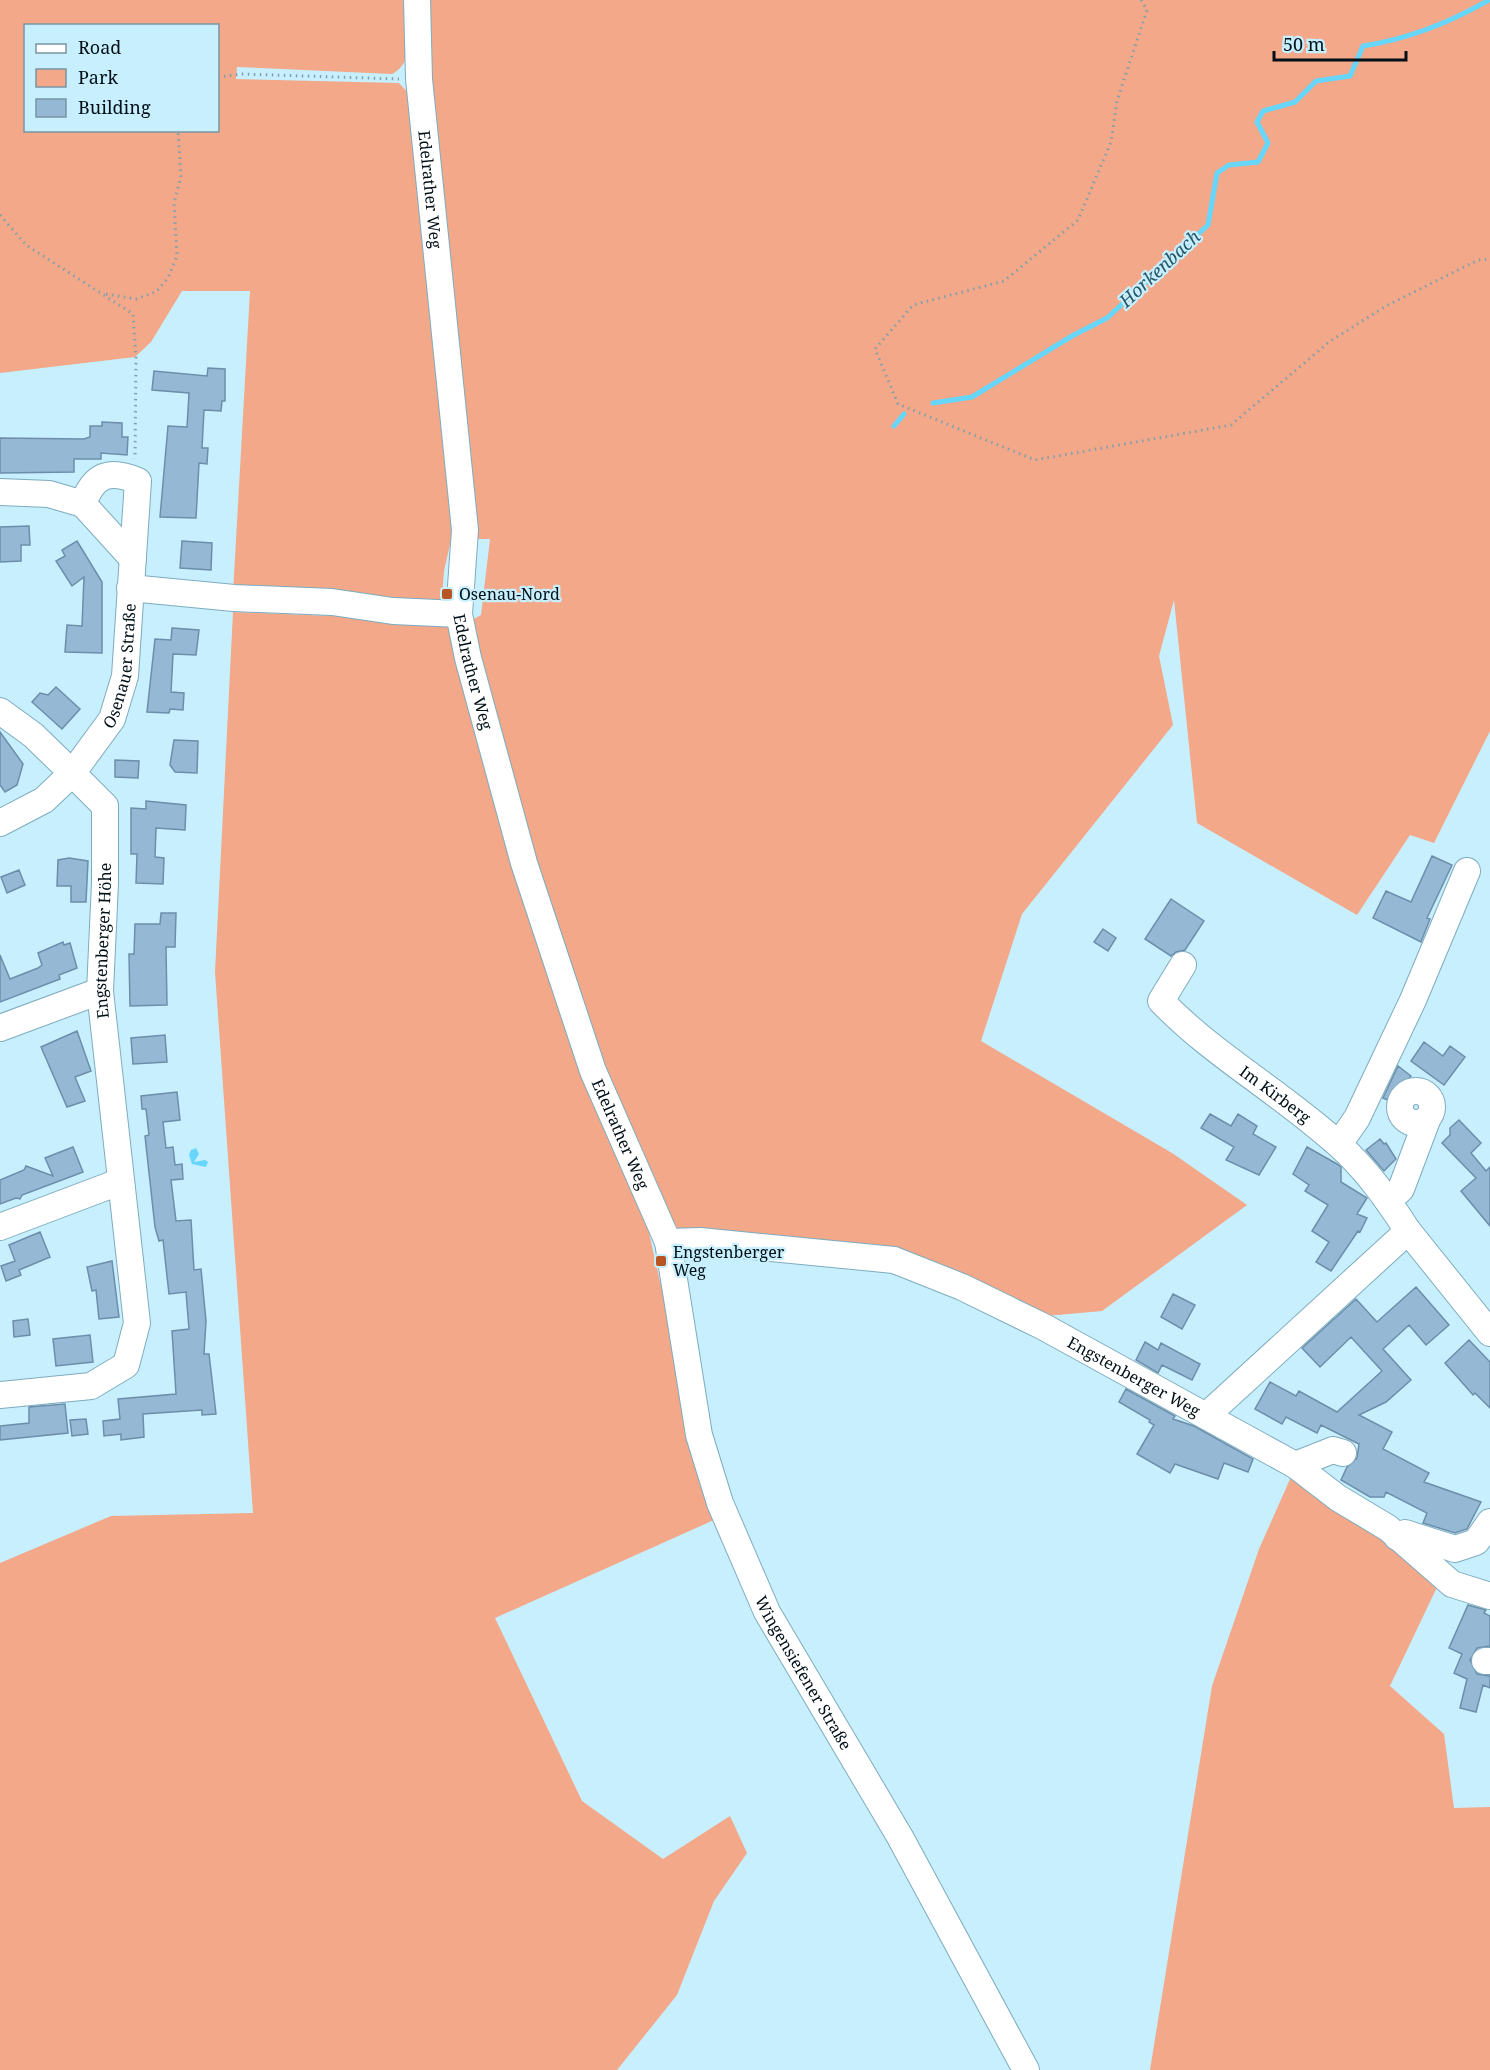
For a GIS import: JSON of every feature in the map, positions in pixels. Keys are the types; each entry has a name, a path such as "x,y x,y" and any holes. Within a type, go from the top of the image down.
{"street":[{"name":"Edelrather Weg","path":"417,0 419,78 465,530 459,614 468,658 524,863 593,1071 668,1242"},
{"path":"82,504 95,481 108,475 124,476 138,481"},
{"name":"Osenauer Straße","path":"0,823 44,800 72,773 112,719 125,676 138,481"},
{"path":"0,492 49,494 82,504 133,559"},
{"path":"130,588 234,598 332,602 393,611 459,614"},
{"name":"Engstenberger Höhe","path":"0,711 33,735 105,807 105,883 100,991 119,1182 137,1323 126,1365 91,1386 0,1395"},
{"path":"1339,1144 1357,1118 1413,1000 1467,871"},
{"name":"Im Kirberg","path":"1183,965 1161,1001 1187,1028 1339,1144 1366,1172 1408,1231 1490,1333"},
{"path":"0,1028 100,991"},
{"path":"1388,1201 1401,1188 1427,1120"},
{"path":"0,1227 119,1182"},
{"path":"1206,1416 1408,1231"},
{"name":"Engstenberger Weg","path":"668,1242 700,1241 894,1260 962,1287 1044,1327 1295,1465 1338,1498 1397,1537 1452,1584 1490,1596"},
{"name":"Wingensiefener Straße","path":"668,1242 699,1434 720,1503 762,1602 906,1848 1026,2070"},
{"path":"1295,1465 1333,1450 1343,1453"},
{"path":"1397,1537 1405,1533 1455,1549 1476,1542 1490,1522"}],"path":[{"path":"1142,0 1147,10 1117,100 1111,142 1078,220 1004,281 913,305 874,349 898,404 1035,460 1231,425 1329,342 1386,306 1478,260 1490,259"},
{"path":"219,77 242,74 419,78"},
{"path":"104,293 136,299 156,292 168,278 177,256 174,203 181,177 178,132"},
{"path":"0,215 26,245 104,293 133,314 136,358 134,468 138,481"}],"green space":[{"path":"0,0 409,0 410,42 408,51 400,68 392,74 237,67 236,79 399,83 413,98 453,531 444,571 441,612 233,593 250,291 182,291 151,342 135,357 0,373"},
{"path":"429,0 1490,0 1490,731 1434,843 1410,835 1357,915 1197,823 1174,600 1159,656 1173,725 1022,914 981,1041 1172,1153 1247,1205 1102,1311 1046,1316 780,1240 649,1233 714,1520 495,1618 582,1801 663,1859 730,1816 747,1853 714,1901 677,1995 617,2070 0,2070 0,1563 111,1516 253,1513 215,972 233,612 453,621 472,620 481,615 490,539 476,539 422,48"},
{"path":"1291,1477 1383,1541 1438,1585 1390,1686 1444,1734 1454,1808 1490,1807 1490,2070 1150,2070 1212,1686 1259,1549"}],"water":[{"path":"196,1148 199,1154 194,1162 205,1160 208,1162 206,1167 192,1164 189,1155 191,1150"}],"building":[{"path":"208,368 225,369 225,401 222,401 221,411 204,410 202,448 208,448 207,464 199,463 196,518 160,517 168,426 187,427 189,393 152,390 154,371 207,376"},
{"path":"102,422 122,423 122,437 128,437 127,455 101,453 101,459 74,459 74,472 0,473 0,438 84,439 90,437 90,426 102,426"},
{"path":"29,526 30,545 21,545 21,561 0,562 0,527"},
{"path":"77,541 102,582 102,653 65,652 67,625 82,626 84,577 72,586 56,561 65,556 62,550"},
{"path":"182,541 212,543 211,570 180,568"},
{"path":"172,628 199,630 196,655 173,654 171,692 184,693 183,710 170,709 169,713 147,712 155,639 171,640"},
{"path":"56,687 80,709 62,729 32,702 40,693 48,695"},
{"path":"0,732 23,764 17,785 5,792 0,785"},
{"path":"174,740 198,741 197,773 175,772 170,765"},
{"path":"115,760 139,761 138,778 115,777"},
{"path":"146,801 186,805 185,830 156,828 155,857 164,858 163,884 136,883 137,854 131,854 131,808 146,809"},
{"path":"1432,856 1452,865 1427,918 1430,919 1421,942 1373,918 1386,891 1411,902"},
{"path":"69,858 88,861 86,902 71,902 71,886 57,886 58,860"},
{"path":"19,870 25,885 7,893 1,877"},
{"path":"1171,899 1204,921 1185,950 1171,956 1145,939"},
{"path":"161,913 176,913 175,947 166,947 167,1005 130,1006 129,954 134,954 135,924 160,924"},
{"path":"1103,929 1116,938 1108,951 1094,942"},
{"path":"63,942 64,945 70,943 77,968 59,975 60,979 0,1002 0,955 10,979 38,968 42,965 38,953"},
{"path":"77,1031 91,1071 75,1077 85,1101 67,1107 41,1047"},
{"path":"165,1035 167,1062 133,1064 131,1038"},
{"path":"1424,1042 1443,1056 1450,1046 1465,1057 1444,1085 1411,1061"},
{"path":"1398,1066 1411,1076 1402,1087 1395,1103 1383,1098"},
{"path":"177,1092 180,1120 163,1122 166,1148 173,1147 175,1165 182,1164 183,1179 171,1180 176,1221 191,1220 194,1270 201,1269 206,1321 204,1354 209,1354 216,1414 202,1415 202,1410 143,1414 144,1437 121,1440 121,1434 104,1436 103,1421 120,1419 118,1399 176,1394 172,1331 189,1329 186,1292 169,1294 163,1240 159,1241 155,1227 145,1136 149,1135 146,1109 142,1109 141,1096"},
{"path":"1210,1114 1231,1126 1238,1114 1257,1126 1253,1134 1276,1147 1259,1175 1226,1160 1234,1147 1201,1128"},
{"path":"1459,1120 1481,1143 1471,1153 1486,1171 1490,1167 1490,1226 1461,1191 1476,1178 1442,1143 1450,1135 1450,1128"},
{"path":"1380,1139 1384,1144 1386,1143 1396,1159 1384,1171 1366,1150"},
{"path":"73,1147 83,1172 22,1195 20,1199 16,1198 0,1204 0,1180 24,1170 26,1166 53,1176 45,1158"},
{"path":"1307,1147 1341,1167 1341,1182 1367,1198 1357,1214 1367,1218 1360,1232 1358,1231 1331,1271 1316,1262 1329,1242 1312,1231 1328,1205 1305,1191 1309,1185 1293,1174"},
{"path":"40,1232 50,1257 19,1270 21,1275 6,1281 1,1266 15,1261 9,1245"},
{"path":"112,1261 119,1317 99,1319 96,1290 92,1291 87,1267"},
{"path":"1416,1287 1449,1325 1426,1345 1409,1325 1383,1349 1411,1380 1386,1402 1359,1415 1392,1432 1383,1449 1429,1473 1424,1482 1481,1502 1467,1529 1455,1533 1423,1523 1427,1513 1386,1492 1384,1497 1370,1497 1341,1480 1347,1467 1357,1458 1359,1444 1321,1425 1317,1433 1286,1417 1282,1424 1255,1409 1270,1382 1296,1396 1299,1391 1337,1412 1382,1371 1351,1337 1320,1367 1302,1348 1356,1299 1377,1322"},
{"path":"1173,1294 1195,1305 1182,1329 1161,1317"},
{"path":"28,1319 30,1335 14,1337 13,1321"},
{"path":"90,1335 93,1362 56,1366 53,1339"},
{"path":"1469,1340 1490,1362 1490,1408 1475,1393 1473,1395 1445,1363"},
{"path":"1145,1342 1158,1350 1161,1343 1200,1364 1192,1380 1162,1365 1158,1373 1136,1360"},
{"path":"1126,1389 1175,1416 1173,1419 1194,1426 1253,1459 1248,1472 1224,1463 1218,1479 1175,1464 1170,1473 1137,1454 1154,1425 1149,1422 1150,1420 1119,1402"},
{"path":"65,1404 68,1433 0,1440 0,1426 29,1423 29,1407"},
{"path":"86,1419 88,1434 72,1436 70,1420"},
{"path":"1468,1605 1486,1610 1484,1613 1490,1616 1490,1646 1477,1648 1470,1660 1477,1674 1490,1676 1490,1688 1483,1685 1476,1712 1460,1708 1467,1679 1454,1673 1462,1654 1449,1648"}],"waterway":[{"name":"Horkenbach","path":"933,403 972,397 1072,336 1107,318 1208,225 1217,173 1229,165 1258,162 1268,143 1257,122 1263,111 1295,102 1316,81 1350,76 1363,46 1428,29 1489,0"},
{"name":"Horkenbach","path":"894,426 904,414"}],"place":[{"name":"Osenau-Nord","path":"447,594"},
{"name":"Engstenberger Weg","path":"661,1261"}]}
